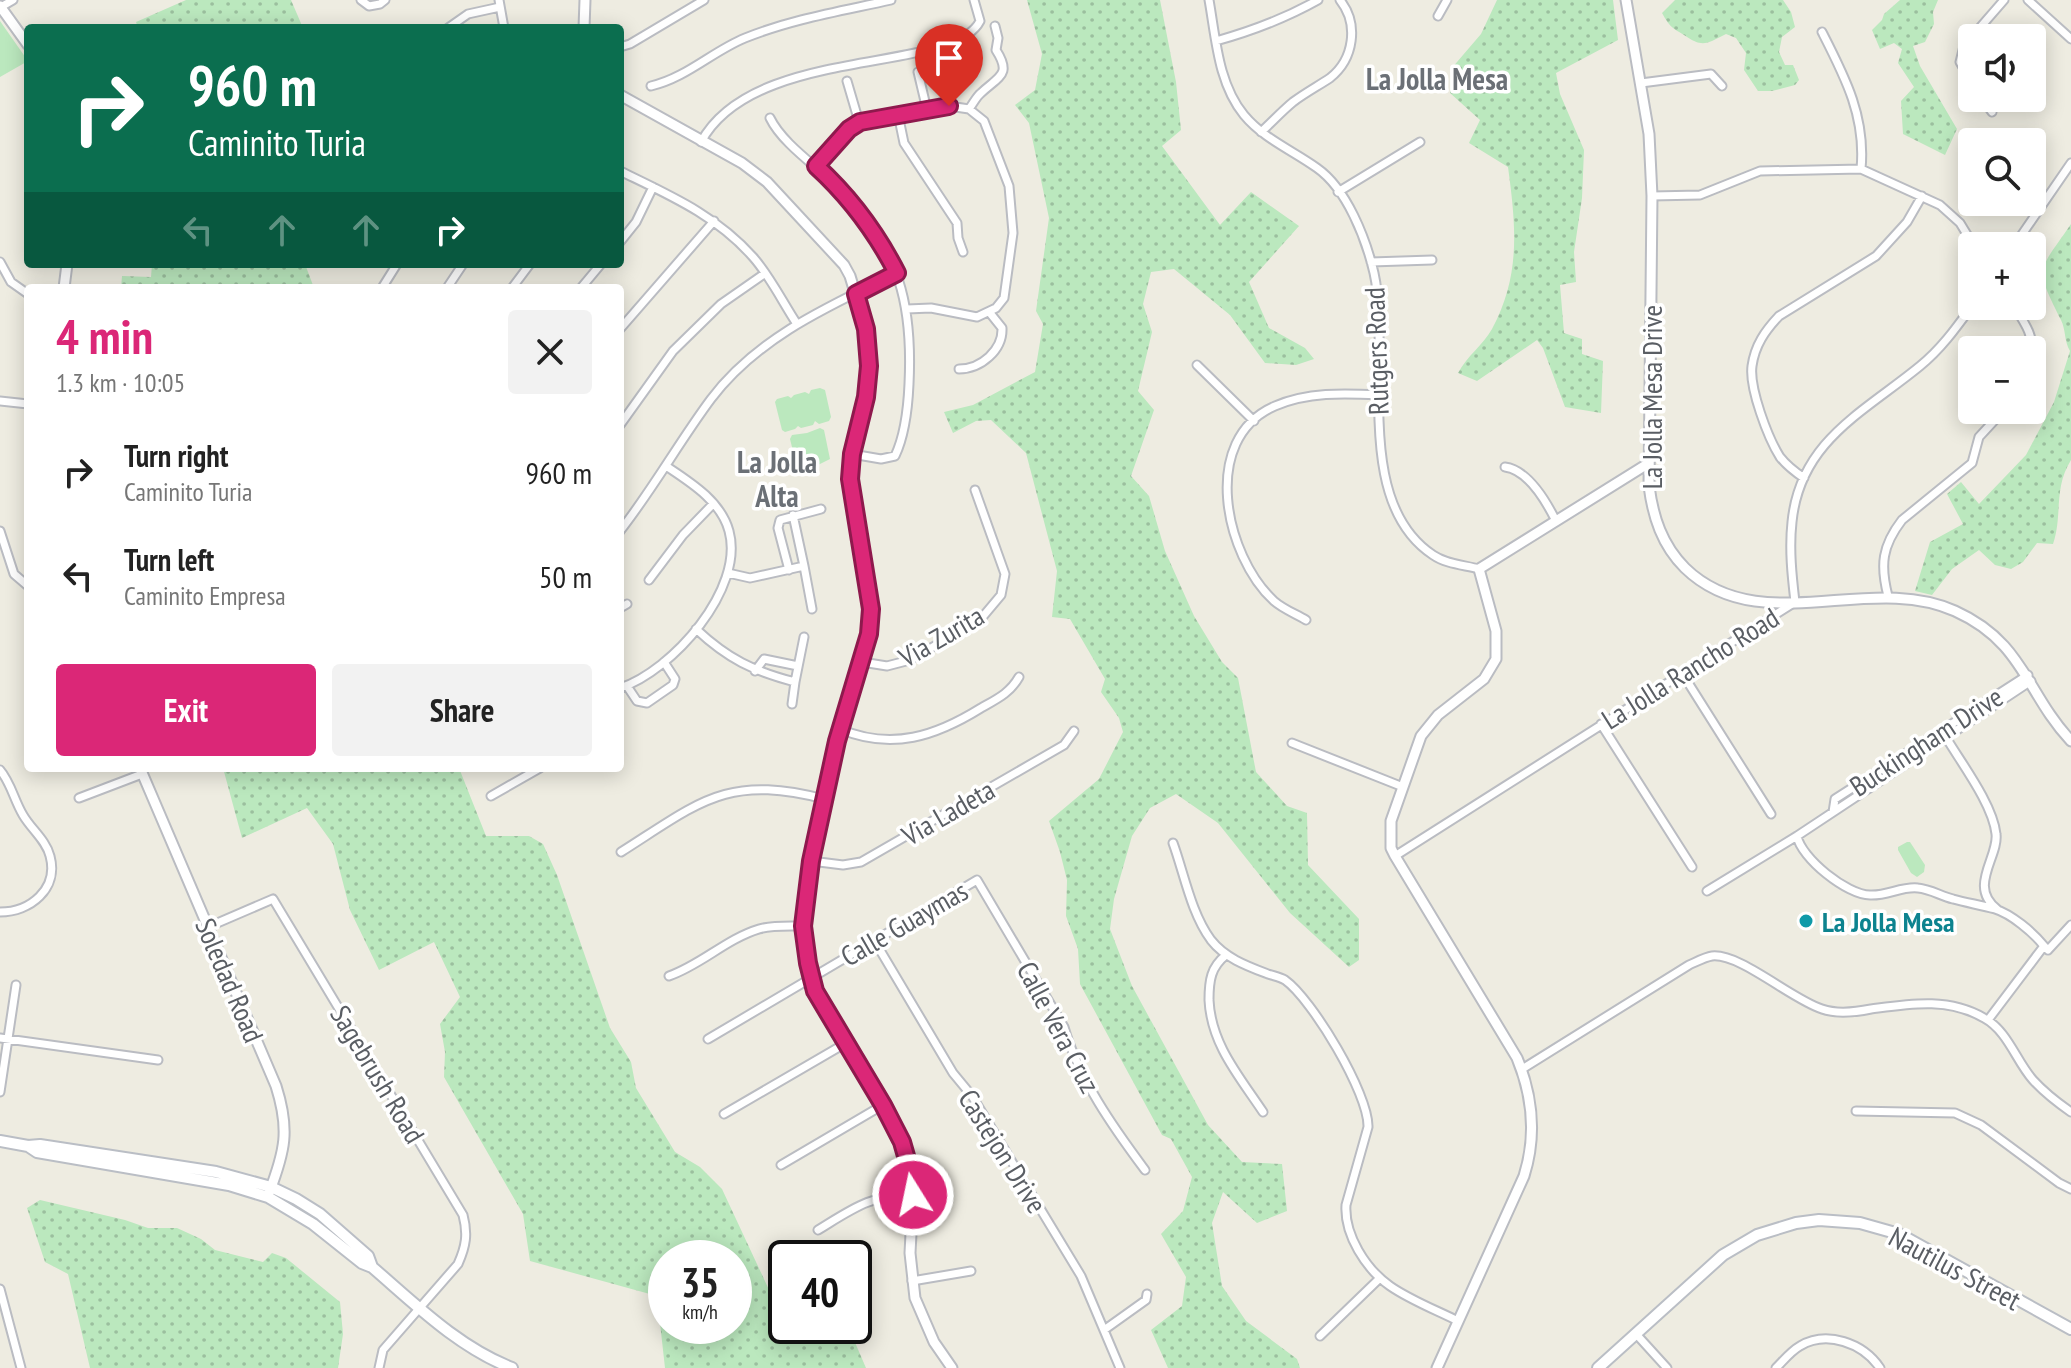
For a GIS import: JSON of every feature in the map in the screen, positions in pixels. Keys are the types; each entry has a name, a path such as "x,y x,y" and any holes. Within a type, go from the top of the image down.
{"main road":[{"path":"0,1141 234,1175 270,1192 296,1199 320,1214 368,1256 372,1267 456,1338 512,1368"},
{"name":"Nautilus Street","path":"1598,1368 1723,1255 1757,1235 1819,1220 1860,1223 1899,1234 2071,1329"}],"street":[{"path":"13,0 0,6 24,39"},
{"path":"361,0 369,6 385,0"},
{"path":"584,24 585,0"},
{"path":"624,46 704,0"},
{"path":"651,86 666,82 742,39 779,25 891,0"},
{"path":"701,142 711,126 732,106 757,91 810,73 947,43 974,30 980,21 980,14 974,0"},
{"name":"Rutgers Road","path":"1209,0 1223,76 1244,115 1261,132 1321,171 1356,219 1371,262 1378,309 1380,443 1386,476 1402,521 1417,541 1434,556 1479,569"},
{"path":"1216,41 1294,14 1318,0"},
{"path":"1261,132 1293,102 1332,76 1345,61 1352,39 1351,23 1340,0"},
{"path":"1438,16 1447,0"},
{"name":"La Jolla Mesa Drive","path":"1626,0 1649,134 1652,196 1649,463 1652,512 1662,537 1675,557 1696,578 1732,597 1764,603 1888,596 1932,601 1978,622 2006,647 2071,741"},
{"path":"1983,24 2004,0"},
{"path":"2028,0 2071,39"},
{"path":"454,24 468,14 499,4 503,24"},
{"path":"969,109 979,94 997,81 1004,70 1004,63 996,50 998,38 995,26"},
{"path":"1822,32 1850,85 1860,123 1863,148 1861,169"},
{"path":"918,72 927,110"},
{"path":"1641,83 1711,74 1722,86"},
{"path":"847,81 859,122"},
{"path":"624,97 742,163 779,192 844,265 866,329 869,366 866,397 852,454 850,479 871,609 869,634 840,729 824,799 811,861 803,926 815,991 902,1142 913,1195 912,1281 915,1298 934,1342 952,1368"},
{"path":"816,166 859,122 949,106 969,109 984,121 1004,169 1012,204 1013,233 1004,298 990,313 977,317 931,308 907,309"},
{"path":"898,114 904,143 957,223 963,252"},
{"path":"770,118 776,130 847,197 879,237 897,273 907,309 910,368 900,446 895,456 881,459 852,454"},
{"path":"1338,192 1420,142"},
{"path":"2024,232 2071,163"},
{"path":"1652,196 1700,195 1760,171 1861,169 1940,205 1965,232"},
{"path":"624,173 689,204 729,233 755,260 797,324"},
{"path":"624,237 636,222 653,187"},
{"path":"1804,478 1780,456 1767,429 1752,380 1758,343 1779,316 1876,256 1907,222 1922,196"},
{"path":"624,324 714,221"},
{"path":"1371,262 1432,260"},
{"path":"0,262 11,282 24,291"},
{"path":"584,284 598,268"},
{"path":"624,525 712,398 734,373 759,350 797,324 897,273"},
{"path":"624,419 680,343 721,304 764,274"},
{"path":"959,369 968,369 991,356 1000,345 1002,328 990,313"},
{"name":"La Jolla Rancho Road","path":"1395,856 1795,602 1792,522 1799,488 1819,451 1849,418 1929,358 1962,320"},
{"path":"1197,365 1254,421"},
{"path":"1306,620 1282,607 1255,578 1234,535 1227,503 1229,466 1238,442 1254,421 1275,406 1305,397 1343,393 1378,395"},
{"path":"0,401 24,404"},
{"path":"1888,596 1884,578 1885,549 1893,531 1902,520 1972,463 1979,437 1991,424"},
{"path":"1437,1368 1524,1176 1532,1152 1532,1108 1522,1069 1395,856 1390,832 1421,736 1438,715 1484,679 1496,659 1496,631 1479,569 1649,463"},
{"path":"664,662 675,679 673,685 647,703 637,701 624,687 664,662 696,629 716,601 732,557 730,534 713,504 693,484 666,466"},
{"path":"1505,467 1521,475 1545,498 1556,521"},
{"name":"Via Zurita","path":"862,662 887,666 910,660 980,620 1001,595 1005,574 975,490"},
{"path":"649,580 683,535 713,504"},
{"path":"789,570 778,528 780,520 821,509"},
{"path":"793,515 812,609"},
{"path":"0,531 14,574 24,583"},
{"path":"728,573 750,578 804,566"},
{"path":"696,629 718,650 755,671 795,682"},
{"path":"792,704 804,637"},
{"path":"755,671 764,659 798,666"},
{"path":"1682,673 1771,814"},
{"path":"840,729 867,737 923,737 957,723 1012,690 1019,677"},
{"name":"Buckingham Drive","path":"1707,891 1947,739 2030,678"},
{"name":"Buckingham Drive","path":"1833,812 1835,799 2030,678"},
{"path":"1601,724 1692,867"},
{"name":"Via Ladeta","path":"811,861 843,865 861,862 1064,745 1074,731"},
{"path":"1947,739 1989,810 1997,835 1985,869 1986,891 1993,906 2037,937 2048,950 2071,925"},
{"path":"1292,743 1403,787"},
{"path":"0,770 21,812 47,848 52,872 47,887 35,902 24,908 0,912"},
{"path":"79,798 139,772"},
{"name":"Soledad Road","path":"141,772 283,1109 285,1148 270,1192"},
{"path":"524,772 527,776"},
{"path":"491,796 534,772"},
{"path":"621,852 697,804 726,792 774,789 824,799"},
{"path":"1797,836 1803,850 1836,882 1853,892 1875,895 1907,887 1921,888 1998,910"},
{"path":"1173,843 1200,919 1211,939 1226,955 1282,978 1302,994 1360,1089 1368,1127 1345,1214 1353,1241 1380,1278 1391,1287 1458,1321"},
{"name":"Calle Guaymas","path":"708,1039 977,880"},
{"name":"Calle Vera Cruz","path":"977,880 1064,1027 1082,1073 1122,1140 1145,1170"},
{"name":"Sagebrush Road","path":"208,927 273,899 463,1215 468,1232 466,1247 458,1264 419,1308"},
{"path":"669,976 761,928 803,926"},
{"name":"Castejon Drive","path":"874,940 953,1073 972,1096 1081,1276 1120,1368"},
{"path":"1988,1020 2044,946"},
{"path":"1226,955 1212,971 1210,1015 1223,1052 1263,1112"},
{"path":"1522,1069 1689,965 1712,956 1735,960 1787,993 1822,1009 1858,1011 1928,1003 1952,1005 1988,1020 2007,1040 2033,1080 2071,1112"},
{"path":"0,1092 4,1039 16,985"},
{"path":"4,1039 158,1060"},
{"path":"724,1114 846,1043"},
{"path":"781,1165 883,1105"},
{"path":"1856,1111 1955,1113 1981,1125 2071,1189"},
{"path":"818,1230 860,1204 880,1197 913,1195"},
{"path":"912,1281 971,1271"},
{"path":"1320,1336 1380,1278"},
{"path":"0,1289 21,1368"},
{"path":"1104,1330 1146,1300 1147,1294"},
{"path":"379,1368 383,1350 419,1308"},
{"path":"1637,1335 1667,1368"},
{"path":"1776,1368 1804,1343 1835,1339 1861,1349 1880,1368"}],"green space":[{"path":"186,0 291,0 301,24 137,24"},
{"path":"1027,0 1160,0 1176,82 1181,130 1162,146 1220,225 1251,192 1299,226 1249,282 1269,328 1305,348 1314,359 1296,365 1265,363 1230,315 1174,269 1151,272 1143,304 1152,332 1138,391 1154,410 1131,476 1149,496 1165,551 1194,616 1222,662 1238,678 1256,772 1287,806 1307,813 1308,865 1359,919 1359,960 1349,967 1290,913 1218,823 1176,794 1150,808 1132,836 1114,899 1110,929 1132,986 1208,1125 1242,1162 1282,1164 1287,1211 1257,1223 1223,1192 1212,1223 1222,1286 1246,1321 1297,1359 1300,1368 1168,1368 1151,1330 1182,1306 1186,1277 1161,1234 1183,1211 1192,1177 1171,1139 1162,1135 1080,984 1078,949 1066,916 1067,880 1049,821 1099,779 1123,732 1119,718 1101,692 1105,679 1070,619 1052,617 1057,571 1026,453 991,420 976,421 953,433 944,412 973,405 1035,372 1043,324 1036,311 1049,218 1029,123 1015,105 1035,90 1042,54"},
{"path":"1497,0 1613,0 1618,40 1556,73 1560,94 1584,150 1582,198 1574,252 1576,282 1560,285 1564,333 1582,339 1582,354 1603,361 1601,413 1565,407 1543,348 1537,340 1477,381 1458,373 1492,329 1512,270 1514,230 1508,167 1469,143 1480,120 1450,93 1451,69 1481,34"},
{"path":"1675,0 1783,0 1791,12 1795,27 1782,37 1779,52 1785,65 1793,65 1799,80 1795,85 1758,91 1744,70 1746,53 1736,38 1726,34 1700,43 1669,24 1662,13"},
{"path":"1900,0 1938,0 1933,12 1934,24 1925,42 1913,46 1920,66 1957,129 1945,155 1903,134 1901,101 1914,87 1898,63 1902,49 1894,43 1880,49 1872,30"},
{"path":"0,21 24,55 24,63 0,77"},
{"path":"2071,224 2071,460 2062,481 2053,544 2037,543 2023,562 2011,569 1995,565 1979,550 1952,569 1932,595 1915,591 1930,542 1963,524 1947,494 1961,482 1979,504 2026,455 2042,424 2046,424 2070,351 2063,324 2046,289 2046,262"},
{"path":"152,268 306,268 312,284 121,284 122,276 151,277"},
{"path":"811,390 825,390 831,417 829,421 819,424 815,421 813,425 798,426 785,432 782,430 775,402 777,399 791,398 805,392 809,394"},
{"path":"820,428 824,430 830,459 800,469 790,439 792,435"},
{"path":"224,772 461,772 486,836 529,836 543,844 557,875 610,1028 631,1062 636,1088 675,1152 700,1167 722,1189 746,1240 648,1240 648,1294 530,1261 523,1214 444,1077 445,1052 440,1024 460,997 434,942 379,970 350,910 333,844 307,808 242,838"},
{"path":"1907,842 1925,865 1924,872 1917,877 1911,873 1898,850"},
{"path":"40,1200 148,1228 177,1228 201,1239 215,1250 263,1262 272,1253 286,1258 340,1302 343,1334 338,1368 90,1368 68,1274 45,1262 27,1208"},
{"path":"752,1253 768,1288 768,1344 856,1344 866,1368 665,1368 662,1344 752,1344"}],"place":[{"name":"La Jolla Mesa","path":"1806,921"}],"district":[{"name":"La Jolla Mesa","path":"1437,78"},
{"name":"La Jolla Alta","path":"777,478"}],"route":[{"path":"913,1195 902,1142 815,991 804,941 803,911 824,799 840,729 867,649 869,634 871,609 850,479 869,366 866,329 856,294 897,273 879,237 847,197 816,166 849,129 860,122 949,106"}]}
